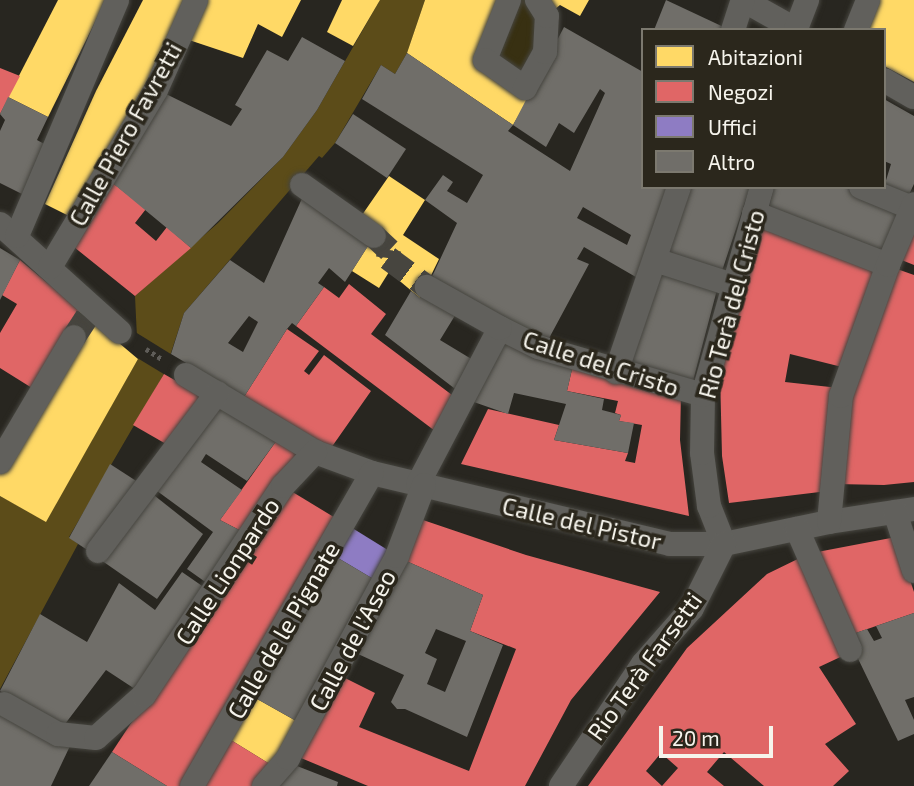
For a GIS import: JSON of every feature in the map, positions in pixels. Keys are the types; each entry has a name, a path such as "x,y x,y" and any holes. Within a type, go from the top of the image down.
{"street":[{"path":"117,0 8,230 50,267 85,320 120,332"},
{"name":"Calle Piero Favretti","path":"50,267 156,90 196,0"},
{"path":"509,0 485,61 524,88 545,52 547,16 537,0"},
{"path":"734,28 743,0 794,28"},
{"path":"796,28 807,0"},
{"path":"857,28 867,3"},
{"path":"886,81 914,97"},
{"path":"302,185 374,236"},
{"path":"616,372 678,189"},
{"name":"Rio Terà del Cristo","path":"724,544 709,506 702,453 703,395 761,189"},
{"path":"829,522 841,396 888,265 913,206 866,189"},
{"path":"754,213 888,265"},
{"path":"655,260 733,285"},
{"name":"Calle del Cristo","path":"427,287 538,347 616,372 703,395"},
{"path":"0,462 85,320"},
{"name":"Calle de l'Aseo","path":"264,786 288,758 391,568 500,328"},
{"name":"Calle del Pistor","path":"186,375 314,451 372,473 670,544 724,544 829,522 904,510"},
{"path":"98,551 217,393"},
{"name":"Calle Lionpardo","path":"4,704 58,734 96,738 144,695 283,486 314,451"},
{"name":"Calle de le Pignate","path":"192,786 372,473"},
{"path":"904,510 914,570"},
{"path":"797,529 850,650"},
{"name":"Rio Terà Farsetti","path":"561,786 643,664 692,608 724,544"}],"path":[{"path":"147,350 157,356"}],"shaded area":[{"path":"380,0 425,0 407,53 395,74 381,65 335,143 322,158 319,156 184,313 164,374 69,537 78,544 0,689 0,496 46,521 138,359 135,296 218,223 283,157 317,110"},
{"path":"519,0 528,0 542,23 524,77 493,57"}],"pier":[{"path":"132,330 174,356 167,376 134,356"}],"building: Abitazioni":[{"path":"58,0 106,0 48,117 8,97"},
{"path":"143,0 191,0 73,218 45,204 96,91"},
{"path":"202,0 301,0 282,37 258,24 243,58 186,39"},
{"path":"342,0 380,0 353,46 327,32"},
{"path":"425,0 507,0 475,66 527,101 513,125 407,53"},
{"path":"548,0 589,0 580,16 560,5 554,10"},
{"path":"875,0 914,0 914,82 886,67 886,28 862,28"},
{"path":"389,176 425,200 403,235 439,259 420,298 389,272 379,288 352,271 380,227 362,215"},
{"path":"81,311 138,359 46,522 0,496 0,463 67,331"},
{"path":"250,695 298,722 273,766 226,737"}],"building: Negozi":[{"path":"0,68 20,76 0,114"},
{"path":"110,181 146,209 135,223 156,241 167,227 191,248 135,296 69,243"},
{"path":"914,218 914,265 899,259"},
{"path":"763,226 876,266 846,368 790,354 785,382 839,388 828,491 729,503 722,456 720,373"},
{"path":"20,260 81,311 32,388 0,368 0,333 17,304 2,295"},
{"path":"897,269 914,275 914,482 884,485 836,484 844,397"},
{"path":"349,284 386,314 371,334 460,401 439,434 296,326 324,287 339,298"},
{"path":"287,329 319,351 304,371 309,375 324,355 371,391 331,448 244,397"},
{"path":"573,365 681,394 680,440 689,516 461,464 488,409 559,425 554,440 628,453 625,461 635,463 642,425 619,421 621,415 615,413 618,401 567,391"},
{"path":"164,374 208,399 173,448 133,425"},
{"path":"277,440 301,454 247,534 220,520"},
{"path":"286,488 342,522 188,786 167,786 112,752"},
{"path":"423,520 526,555 660,592 571,700 525,786 368,786 301,758 345,678 375,693 359,727 469,771 516,649 470,631 483,595 404,560"},
{"path":"896,537 914,592 914,613 847,636 812,553"},
{"path":"808,554 849,653 819,667 856,724 825,744 849,771 833,786 764,786 724,752 707,772 724,786 662,786 588,786 687,648 767,574","holes":["661,753 678,768 662,786 646,771"]},
{"path":"226,737 273,766 257,786 197,786"}],"building: Uffici":[{"path":"349,526 391,552 375,580 333,555"}],"building: Altro":[{"path":"666,0 726,28 655,28"},
{"path":"564,27 641,71 641,189 672,189 641,280 584,247 577,259 589,264 547,342 429,283 457,223 425,200 443,175 453,182 447,191 467,203 483,175 362,99 381,65 395,74 407,53 513,125","holes":["600,89 605,93 570,171 508,131 513,125 546,147 559,123 574,133","583,207 631,235 627,245 577,218"]},
{"path":"302,37 345,61 317,110 283,157 191,248 110,181 164,93 231,126 242,109 235,105 267,50 288,61"},
{"path":"8,97 48,117 37,140 48,146 22,194 0,183 0,131 5,120 0,114"},
{"path":"886,100 914,116 914,184 906,201 886,188 891,164 886,162"},
{"path":"353,114 406,149 387,178 335,143"},
{"path":"688,189 749,189 720,277 665,259"},
{"path":"774,189 854,189 903,208 885,259 768,211"},
{"path":"304,194 370,243 345,282 329,268 318,283 324,287 296,326 292,323 287,329 244,397 171,354 184,313 230,260 264,283","holes":["249,316 258,322 243,352 228,343"]},
{"path":"0,248 20,260 0,300"},
{"path":"657,268 718,286 692,385 624,370"},
{"path":"425,290 459,309 440,340 478,363 463,395 385,335 411,291 420,298"},
{"path":"501,336 573,365 567,391 604,399 602,410 621,415 619,421 634,423 628,453 554,440 566,404 514,393 508,414 471,401"},
{"path":"214,402 277,440 247,481 206,454 201,462 242,490 220,520 247,534 211,586 187,569 213,532 153,488"},
{"path":"110,464 144,486 92,553 69,538"},
{"path":"150,492 203,534 157,599 98,558"},
{"path":"333,555 375,580 298,722 250,695"},
{"path":"404,560 483,595 470,631 503,645 467,737 405,709 397,709 391,702 404,675 358,654","holes":["436,629 466,641 445,692 427,684 437,659 425,653"]},
{"path":"182,572 208,590 141,693 106,670 62,728 0,691 40,614 87,642 119,583 155,610"},
{"path":"914,613 914,697 905,700 914,720 914,734 898,741 847,636 867,629 874,641 882,638 876,626"},
{"path":"0,715 70,746 51,786 0,786"},
{"path":"112,752 167,786 89,786"},
{"path":"297,766 338,782 337,786 273,786"}],"tunnel":[{"path":"374,236 389,250 388,258 427,287"},
{"path":"74,337 87,317"}]}
